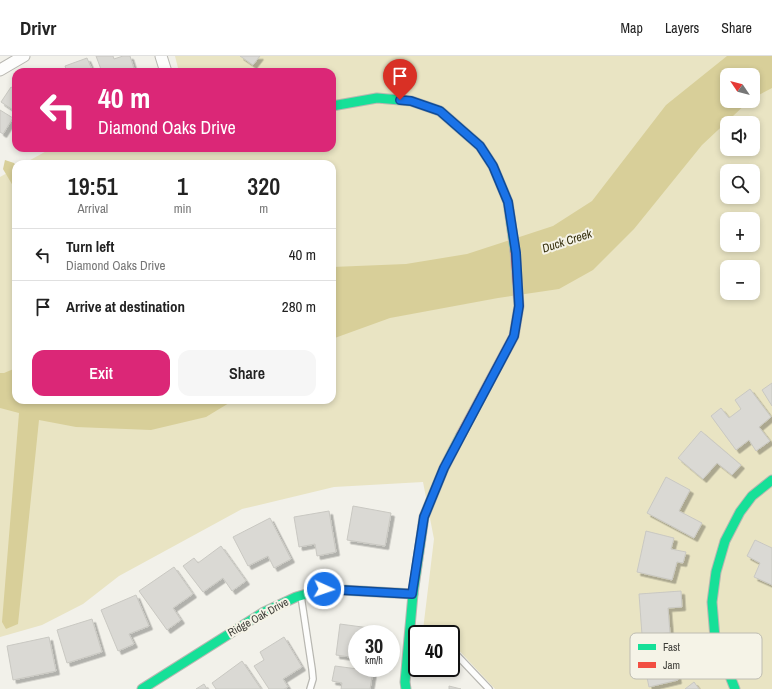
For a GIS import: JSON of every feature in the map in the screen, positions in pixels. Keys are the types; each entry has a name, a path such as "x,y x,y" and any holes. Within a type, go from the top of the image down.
{"street":[{"path":"0,70 24,56"},
{"path":"161,56 165,68"},
{"path":"336,105 377,98 411,101 440,111 480,146 493,166 508,202 516,253 519,306 514,336 444,468 424,517 412,594 413,625"},
{"path":"715,633 712,602 716,572 725,542 740,512 752,496 772,480"},
{"name":"Ridge Oak Drive","path":"142,689 264,612 301,595 324,589 412,594"},
{"path":"406,689 408,669"},
{"path":"731,679 735,689"}],"lane":[{"path":"301,595 313,679 310,689"},
{"path":"460,658 490,689"}],"shaded area":[{"path":"175,56 772,56 772,689 495,689 460,652 460,625 424,625 434,539 423,482 334,487 242,509 119,576 83,604 42,625 0,637 0,177 12,170 12,404 336,404 336,160 30,160 45,152 336,152 336,68 178,68"}],"water":[{"name":"Duck Creek","path":"727,56 772,56 772,88 760,94 760,68 720,68 720,108 742,108 733,116 720,116 720,128 702,145 634,229 593,270 559,289 498,298 390,318 336,338 336,267 406,264 467,254 553,226 592,201 666,105"},
{"path":"5,160 12,162 12,184 3,169"},
{"path":"12,370 12,404 227,404 206,417 151,430 76,427 39,420 18,624 6,629 2,622 19,413 0,408 0,373"}],"building":[{"path":"96,56 113,56 114,59 123,56 130,56 134,68 100,68"},
{"path":"240,56 260,56 253,65"},
{"path":"87,58 91,68 66,68 65,66"},
{"path":"11,87 12,88 12,109 1,102"},
{"path":"0,110 12,117 12,120 3,134 0,132"},
{"path":"772,383 772,406 762,390"},
{"path":"750,389 771,417 759,427 770,441 756,451 749,440 736,450 711,416 721,408 729,418 741,409 735,400"},
{"path":"701,431 741,465 732,475 717,463 703,479 678,458"},
{"path":"666,477 690,490 679,511 702,523 694,538 647,513"},
{"path":"353,506 391,513 385,546 347,540"},
{"path":"329,511 336,552 317,556 315,544 299,547 294,517"},
{"path":"270,518 291,559 274,568 268,556 248,566 233,537"},
{"path":"646,531 674,538 671,549 686,552 683,563 677,562 672,580 637,572"},
{"path":"755,540 772,548 772,585 754,577 760,563 747,556"},
{"path":"221,546 246,581 232,591 223,578 203,592 183,566 194,558 198,563"},
{"path":"174,567 193,594 173,608 181,620 167,630 139,591"},
{"path":"681,591 682,607 668,608 670,633 642,633 639,594"},
{"path":"136,595 149,626 129,634 134,644 118,651 101,610"},
{"path":"92,619 102,652 67,663 57,630"},
{"path":"340,624 348,625 348,657 336,655"},
{"path":"49,637 56,671 13,680 7,646"},
{"path":"284,637 302,667 283,679 288,687 284,689 269,689 254,666 264,660 260,652"},
{"path":"242,661 261,689 216,689 212,683"},
{"path":"335,666 348,668 348,677 372,677 370,689 341,689 342,683 332,681"},
{"path":"647,679 678,679 678,680 649,687"},
{"path":"694,682 699,689 685,689"},
{"path":"204,684 207,689 196,689"},
{"path":"449,686 461,689 449,689"}],"traffic: fast":[{"path":"336,105 377,98 411,101 440,111 480,146 493,166 508,202 515,251"},
{"path":"406,689 405,682 413,594 424,517 444,468 461,435"},
{"path":"715,633 712,602 716,572 725,541 740,512 752,496 772,480"},
{"path":"142,689 264,612 296,597 324,589 413,594"},
{"path":"731,679 735,689"}],"traffic: jam":[{"path":"461,435 514,336 519,306 515,251"}],"route":[{"path":"324,589 412,594 424,517 444,468 514,336 519,306 516,253 508,202 493,166 480,146 440,111 411,101 400,100"}]}
